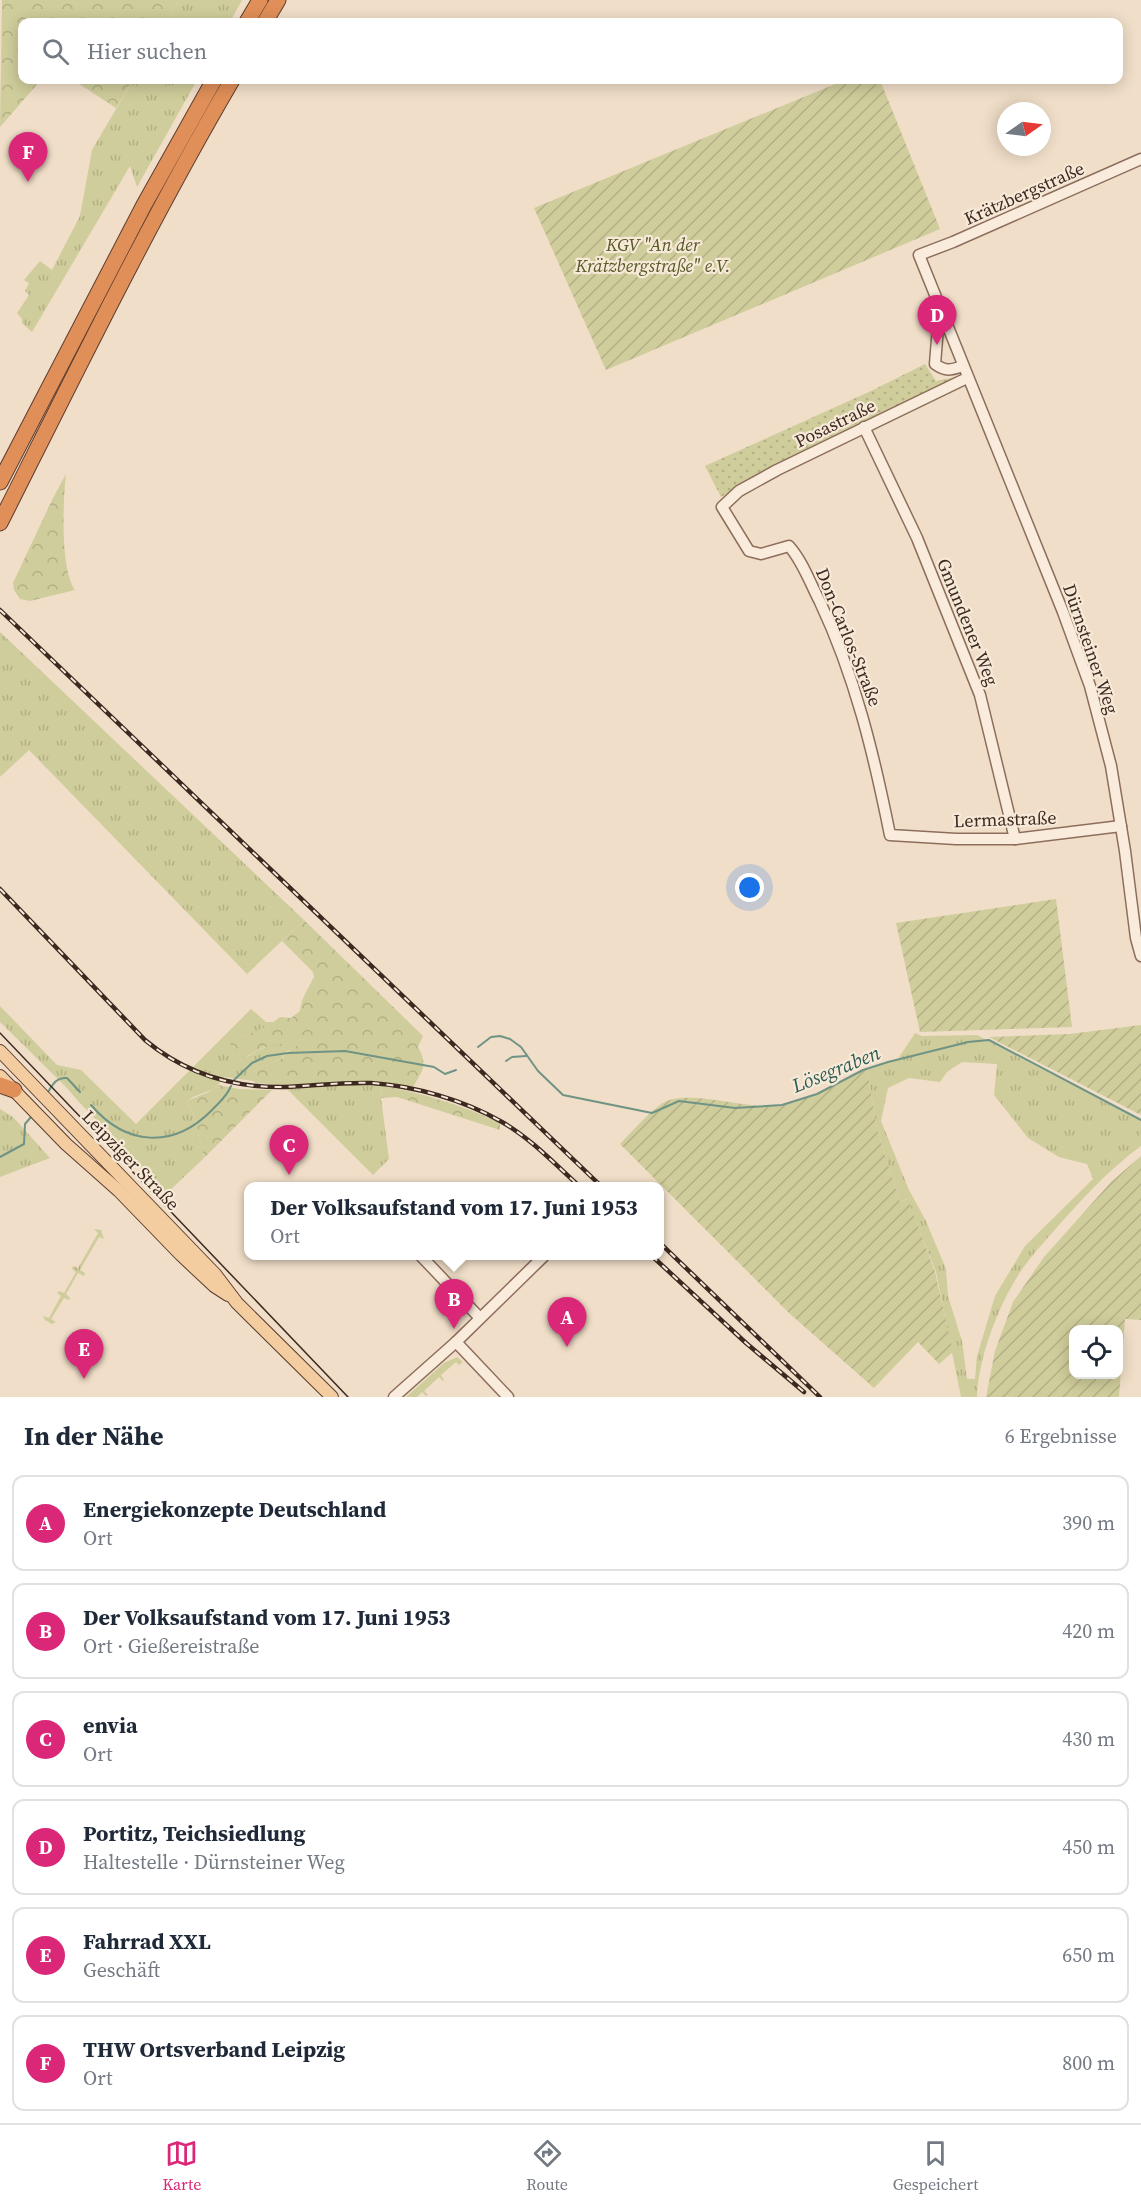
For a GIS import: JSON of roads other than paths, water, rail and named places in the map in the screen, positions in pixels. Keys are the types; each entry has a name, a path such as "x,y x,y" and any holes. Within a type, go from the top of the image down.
{"highway":[{"path":"249,18 260,0"},
{"path":"267,18 278,0"},
{"path":"0,482 144,205 212,84"},
{"path":"0,524 111,302 170,189 230,84"}],"main road":[{"name":"Leipziger Straße","path":"0,1051 215,1274 232,1297 332,1397"},
{"name":"Leipziger Straße","path":"0,1076 7,1088 27,1103 66,1144 119,1191 214,1286 232,1297"}],"street":[{"name":"Krätzbergstraße","path":"919,255 1141,159"},
{"name":"Dürnsteiner Weg","path":"919,255 1063,612 1090,686 1111,766 1138,951 1141,956"},
{"path":"945,323 938,327 935,364 944,370 963,366"},
{"name":"Posastraße","path":"722,507 739,491 759,479 968,378"},
{"name":"Gmundener Weg","path":"864,427 917,538 980,695 1015,839"},
{"name":"Don-Carlos-Straße","path":"722,507 749,551 761,554 789,546 798,557 828,619 865,720 890,835"},
{"name":"Lermastraße","path":"890,835 956,839 1015,839 1120,826"},
{"path":"425,1260 480,1318"},
{"path":"394,1397 456,1342 540,1260"},
{"path":"456,1342 508,1397"}],"waterway":[{"name":"Lösegraben","path":"478,1047 491,1037 500,1036 510,1039 521,1047 538,1071 563,1095 652,1113 679,1101 735,1108 782,1105 817,1094 863,1070 888,1062 968,1042 989,1040 1141,1120"},
{"name":"Lösegraben","path":"234,1080 252,1063 267,1056 288,1053 345,1051 434,1067 445,1074 456,1070"},
{"path":"506,1061 512,1057 526,1056"},
{"name":"Lösegraben","path":"48,1092 56,1082 64,1078 67,1078 80,1092"},
{"name":"Lösegraben","path":"91,1105 119,1129 150,1138 166,1137 181,1132 196,1123 222,1100 231,1086"},
{"name":"Lösegraben","path":"0,1157 24,1144 25,1124 31,1117"}],"tram line":[{"path":"0,1033 348,1397"}],"railway":[{"path":"0,610 597,1182"},
{"path":"0,889 145,1040 177,1062 210,1077 247,1085 285,1087 371,1083 405,1087 439,1095 472,1107 512,1128 575,1182"},
{"path":"664,1247 820,1397"},
{"path":"656,1260 746,1343 804,1392"}],"place":[{"name":"THW Ortsverband Leipzig","path":"28,182"},
{"name":"Portitz, Teichsiedlung","path":"937,345"},
{"name":"envia","path":"289,1175"},
{"name":"Der Volksaufstand vom 17. Juni 1953","path":"454,1329"},
{"name":"Energiekonzepte Deutschland","path":"567,1347"},
{"name":"Fahrrad XXL","path":"84,1379"}],"park label":[{"name":"KGV \"An der Krätzbergstraße\" e.V.","path":"653,254"}]}
